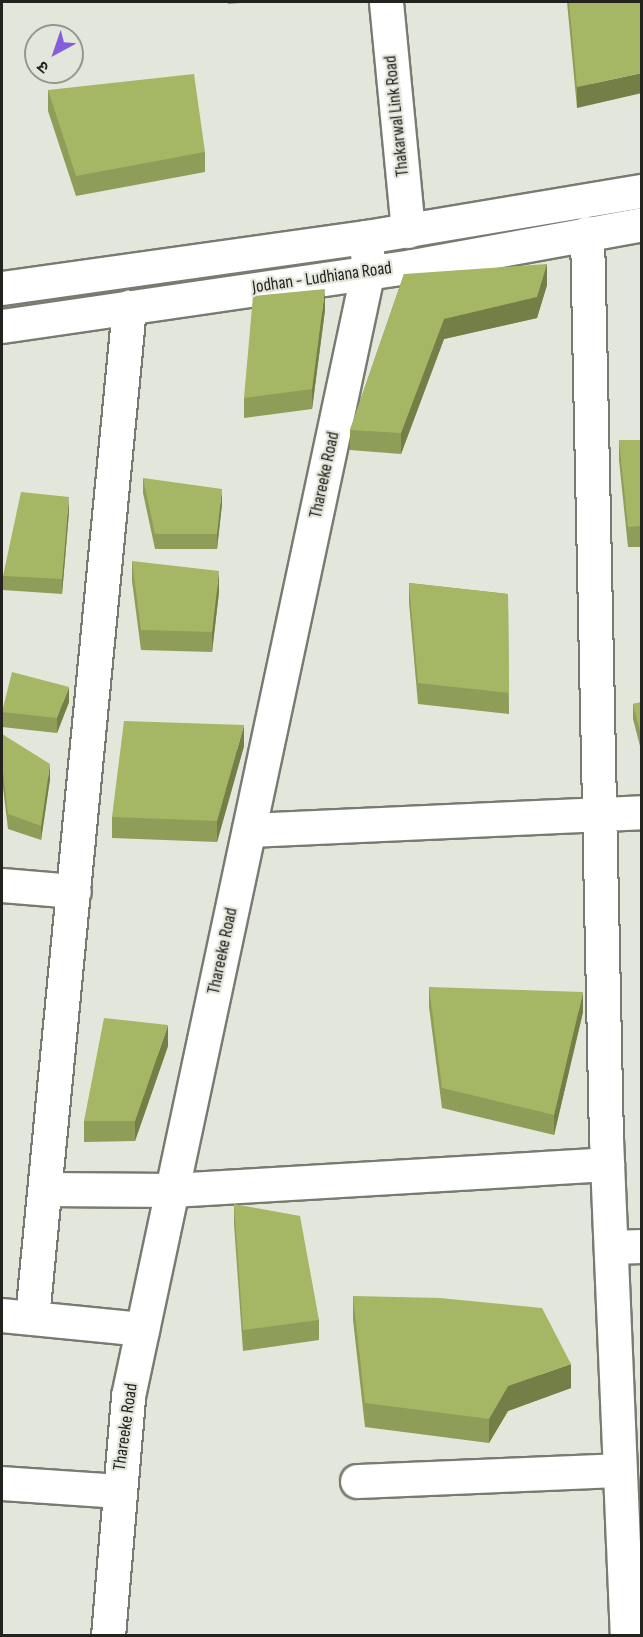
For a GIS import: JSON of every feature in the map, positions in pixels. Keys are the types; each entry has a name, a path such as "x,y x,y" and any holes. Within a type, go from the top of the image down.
{"street":[{"name":"Thakarwal Link Road","path":"386,2 408,231"},
{"name":"Jodhan - Ludhiana Road","path":"2,288 408,231 642,191"},
{"name":"Jodhan - Ludhiana Road","path":"2,326 368,270 642,224"},
{"path":"587,233 607,1164 626,1246 618,1470 627,1635"},
{"name":"Thareeke Road","path":"108,1635 123,1431 142,1329 368,270 366,237"},
{"path":"129,307 45,1189 17,1316 142,1329"},
{"path":"249,830 642,812"},
{"path":"2,885 74,891"},
{"path":"45,1189 172,1190 607,1164"},
{"path":"357,1481 618,1470"},
{"path":"2,1482 118,1491"}],"building":[{"path":"569,2 642,2 642,73 577,87"},
{"path":"194,74 205,152 76,176 48,90"},
{"path":"547,264 537,297 444,319 401,433 350,430 404,274"},
{"path":"325,289 312,389 244,398 253,296"},
{"path":"619,440 642,440 642,526 628,527"},
{"path":"143,478 222,489 217,534 155,534"},
{"path":"21,492 69,497 62,579 3,576"},
{"path":"132,561 219,571 212,632 141,630"},
{"path":"409,583 508,594 509,693 418,683"},
{"path":"12,672 69,687 57,718 2,712"},
{"path":"642,702 642,739 633,704"},
{"path":"124,721 244,725 217,821 112,817"},
{"path":"2,734 50,764 41,826 8,814 2,764"},
{"path":"429,987 583,992 554,1115 442,1088"},
{"path":"104,1018 168,1025 135,1121 84,1121"},
{"path":"234,1204 300,1216 319,1320 243,1330"},
{"path":"353,1296 440,1298 542,1308 571,1364 508,1386 489,1419 365,1403"}]}
